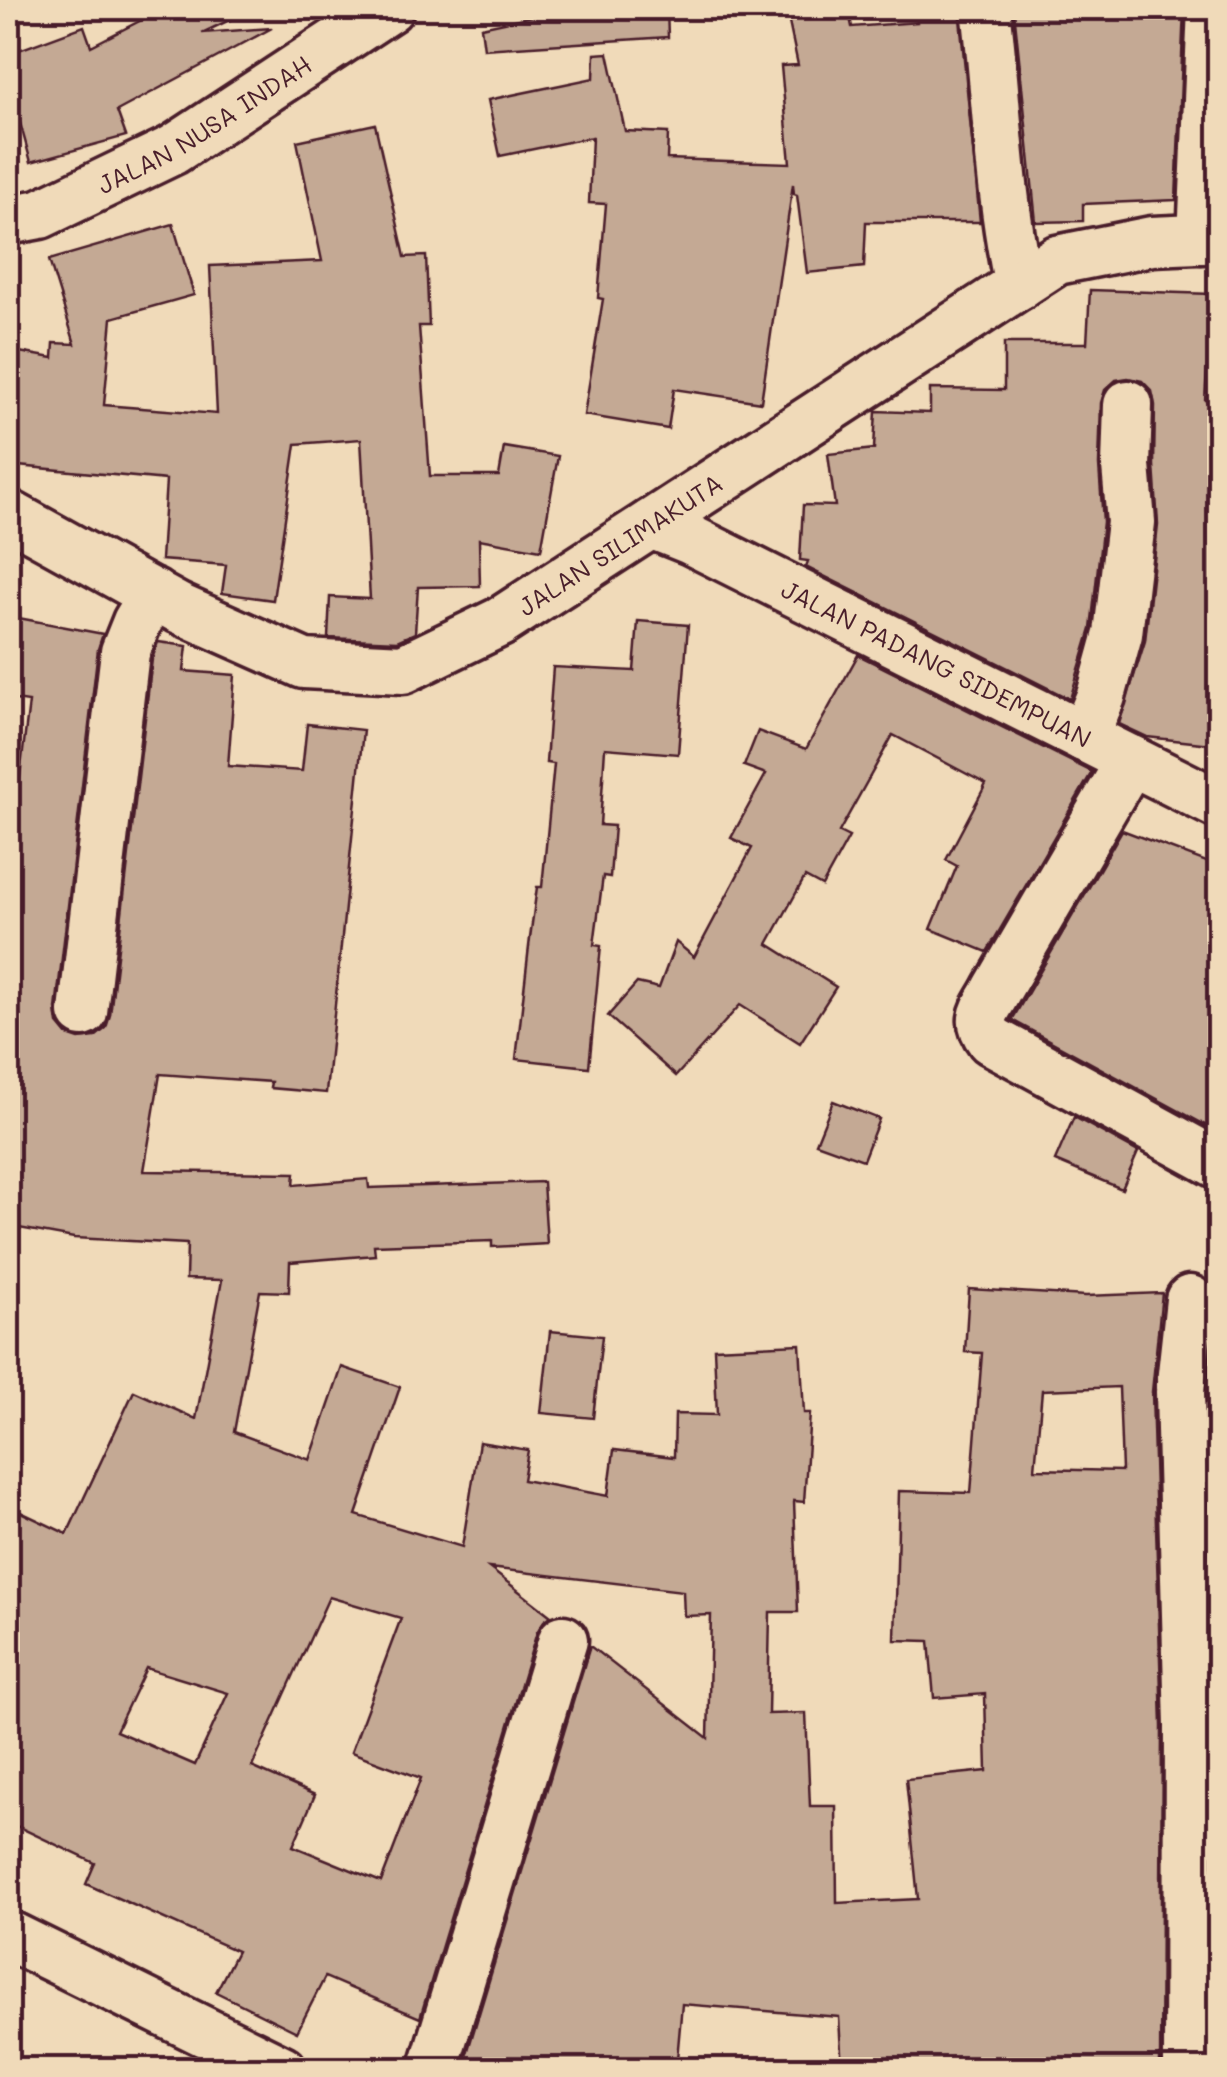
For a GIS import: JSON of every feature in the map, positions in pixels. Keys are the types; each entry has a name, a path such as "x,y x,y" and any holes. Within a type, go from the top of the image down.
{"street":[{"name":"JALAN NUSA INDAH","path":"8,220 40,214 173,150 389,8"},
{"path":"986,8 1003,195 1019,285"},
{"path":"1211,238 1212,8"},
{"name":"JALAN SILIMAKUTA","path":"8,514 154,594 304,664 404,669 500,622 1058,260 1152,242 1211,238"},
{"path":"1084,737 1102,696 1118,634 1130,522 1126,466 1128,405"},
{"name":"JALAN PADANG SIDEMPUAN","path":"652,524 692,540 1220,805"},
{"path":"83,1012 126,652 137,622 154,594"},
{"path":"1131,760 998,988 981,1020 982,1028 992,1040 1220,1165"},
{"path":"1188,2070 1189,1726 1180,1392 1190,1300"},
{"path":"433,2070 564,1640"},
{"path":"8,1935 282,2070"}],"building":[{"path":"165,8 255,8 202,33 272,28 117,111 126,136 31,162 8,80 8,54 84,26 91,46"},
{"path":"570,8 667,8 668,37 484,49 481,27"},
{"path":"786,8 848,8 852,27 917,22 916,8 959,8 980,222 866,222 864,267 807,273 793,184 761,402 674,389 668,429 584,415 603,299 598,298 606,204 589,203 592,137 500,156 488,100 594,78 595,54 608,53 625,131 668,133 667,159 790,163 781,66 798,65"},
{"path":"1184,8 1176,200 1083,204 1083,221 1036,222 1014,10"},
{"path":"375,124 405,257 426,256 429,326 419,326 430,476 499,476 504,447 558,456 541,550 479,539 480,586 418,587 415,633 397,641 328,638 330,597 370,599 361,439 296,444 273,600 222,593 226,565 161,560 166,480 8,465 8,350 53,358 54,343 75,344 49,260 173,224 194,295 112,318 104,405 217,414 210,266 322,261 297,141"},
{"path":"1090,290 1212,294 1205,400 1220,401 1220,745 1147,737 1119,724 1145,641 1158,525 1155,405 1152,391 1142,381 1116,380 1105,390 1101,403 1099,465 1103,522 1091,629 1070,699 806,567 808,561 800,560 803,505 835,506 828,454 874,449 876,411 930,413 930,389 1004,390 1004,343 1087,343"},
{"path":"8,616 103,634 98,649 56,1009 58,1024 67,1035 79,1039 95,1037 106,1028 110,1015 152,659 158,642 187,646 184,671 235,675 228,766 302,771 307,724 363,730 326,1093 270,1088 271,1082 160,1074 144,1171 295,1173 294,1185 368,1179 369,1188 543,1182 547,1244 492,1247 492,1241 374,1245 375,1255 290,1262 289,1292 260,1291 234,1432 310,1460 342,1367 400,1387 356,1515 462,1547 479,1442 528,1450 523,1480 608,1496 614,1450 674,1457 675,1414 717,1415 714,1348 800,1344 804,1413 810,1413 804,1502 794,1501 798,1612 770,1612 768,1714 806,1713 810,1806 836,1806 837,1903 918,1899 906,1779 987,1771 985,1694 934,1698 929,1641 895,1640 899,1491 971,1493 982,1353 965,1352 969,1289 1086,1296 1162,1293 1152,1392 1162,1726 1160,2066 842,2070 839,2017 682,2004 676,2070 462,2070 590,1646 708,1738 711,1615 684,1616 683,1591 489,1568 551,1616 537,1632 420,2018 325,1977 297,2032 216,1992 237,1951 86,1884 95,1863 8,1822 8,1506 67,1534 134,1391 196,1419 222,1280 186,1279 187,1244 74,1238 8,1226 8,909 29,702 8,699","holes":["1119,1387 1122,1471 1035,1469 1042,1390","329,1597 401,1618 351,1752 421,1778 381,1882 293,1846 315,1795 252,1767","146,1668 228,1693 195,1765 116,1731"]},
{"path":"638,621 688,625 678,754 605,748 600,825 614,826 610,877 603,876 594,945 601,946 589,1067 516,1059 537,887 542,887 554,764 546,763 553,667 634,671"},
{"path":"858,655 1092,772 987,952 931,929 957,866 946,860 986,784 893,735 839,832 849,837 822,886 805,877 768,944 836,987 800,1043 740,1005 676,1076 608,1016 637,983 659,988 676,942 694,957 752,848 731,838 766,774 744,766 758,731 806,749"},
{"path":"1122,830 1220,867 1220,1133 1012,1020"},
{"path":"833,1101 879,1119 863,1160 816,1143"},
{"path":"1074,1117 1138,1152 1122,1189 1055,1161"},
{"path":"550,1331 602,1336 593,1418 541,1413"},
{"path":"1210,1368 1220,1369 1220,2067 1216,2067"}]}
